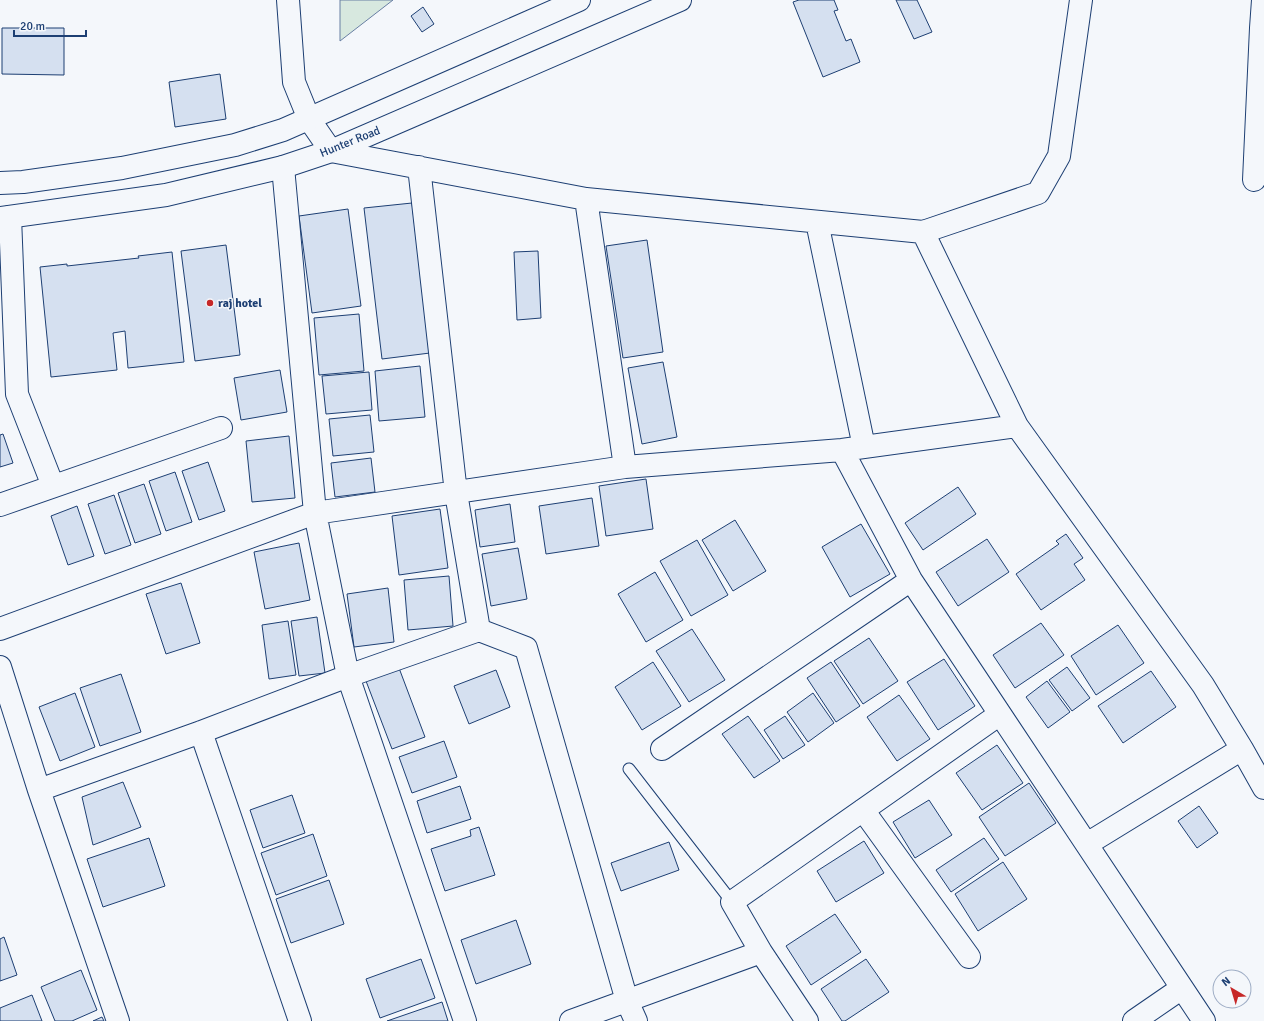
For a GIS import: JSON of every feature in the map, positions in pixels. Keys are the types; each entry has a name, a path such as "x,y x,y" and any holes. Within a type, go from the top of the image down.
{"street":[{"path":"288,0 294,82 309,119 331,151 586,199 923,232 1038,194 1059,156 1081,0"},
{"path":"0,183 23,182 122,168 236,145 283,130 579,0"},
{"name":"Hunter Road","path":"5,217 166,195 283,167 331,151 680,0"},
{"path":"1254,180 1263,0"},
{"path":"283,167 315,513 348,676 465,1021"},
{"path":"418,167 456,493 479,630"},
{"path":"586,199 625,466"},
{"path":"5,217 17,394 53,486"},
{"path":"817,222 864,447"},
{"path":"923,232 1017,426 1203,685 1264,788"},
{"path":"0,630 315,513 456,493 625,466 842,450 1017,426"},
{"path":"0,505 221,428"},
{"path":"842,450 911,580 1204,1021"},
{"path":"662,749 911,580"},
{"path":"39,790 201,732 348,676 479,630 526,648 627,1001 636,1021"},
{"path":"0,667 39,790 118,1021"},
{"path":"807,1021 761,952 732,902 1000,714"},
{"path":"201,732 300,1021"},
{"path":"1087,844 1242,749"},
{"path":"863,810 969,957"},
{"path":"571,1021 761,952"},
{"path":"1134,1021 1182,988"}],"lane":[{"path":"629,769 732,902"}],"shaded area":[{"path":"340,0 393,0 340,41"}],"building":[{"path":"799,0 834,0 838,10 834,11 846,41 851,39 860,62 823,77 793,2"},
{"path":"896,0 917,0 932,32 914,39"},
{"path":"423,7 434,24 422,32 411,16"},
{"path":"2,28 64,28 64,75 2,74"},
{"path":"220,74 226,119 175,127 169,82"},
{"path":"412,203 430,353 382,359 364,208"},
{"path":"348,209 361,306 312,313 299,216"},
{"path":"647,240 663,352 623,358 606,246"},
{"name":"raj hotel","path":"226,245 240,355 195,361 181,251"},
{"path":"538,251 541,318 517,320 514,252"},
{"path":"172,252 184,362 128,368 125,331 113,333 117,370 51,377 40,267 67,264 67,266 139,258 138,256"},
{"path":"359,314 364,371 319,375 314,318"},
{"path":"663,362 677,437 642,444 628,368"},
{"path":"420,366 425,417 379,421 375,371"},
{"path":"280,370 287,412 241,420 234,378"},
{"path":"369,372 372,410 326,414 322,376"},
{"path":"370,415 374,452 333,456 329,419"},
{"path":"3,434 13,463 0,467 0,435"},
{"path":"289,436 295,498 252,502 246,441"},
{"path":"371,458 375,492 335,497 331,463"},
{"path":"208,462 225,511 199,520 182,471"},
{"path":"175,472 192,522 166,531 149,481"},
{"path":"646,479 653,529 606,536 599,486"},
{"path":"144,484 161,534 135,543 118,493"},
{"path":"958,487 976,514 923,550 905,523"},
{"path":"114,495 131,545 105,554 88,504"},
{"path":"592,498 599,546 546,554 539,506"},
{"path":"510,504 515,542 480,547 475,510"},
{"path":"77,506 94,556 68,565 51,516"},
{"path":"440,509 448,568 399,575 392,516"},
{"path":"735,520 766,571 733,591 702,540"},
{"path":"861,524 890,574 850,597 822,547"},
{"path":"1066,534 1083,558 1074,564 1085,580 1041,610 1016,574 1059,544 1056,541"},
{"path":"987,539 1009,572 958,606 936,572"},
{"path":"697,540 728,595 691,616 660,561"},
{"path":"299,543 310,600 265,609 254,552"},
{"path":"518,548 527,599 491,606 482,554"},
{"path":"655,572 683,620 646,642 618,594"},
{"path":"449,576 453,626 408,630 404,580"},
{"path":"181,583 200,643 166,654 146,594"},
{"path":"388,588 394,642 354,647 347,594"},
{"path":"317,617 325,673 299,676 291,621"},
{"path":"288,621 296,675 269,679 262,625"},
{"path":"1041,623 1064,655 1015,688 993,655"},
{"path":"1118,625 1144,663 1096,695 1071,656"},
{"path":"692,629 725,680 689,702 656,651"},
{"path":"869,638 898,681 863,704 834,661"},
{"path":"944,659 975,706 938,730 907,682"},
{"path":"653,662 681,706 642,730 615,687"},
{"path":"831,662 860,706 836,722 807,678"},
{"path":"1067,667 1090,698 1072,711 1049,680"},
{"path":"399,668 425,737 392,749 366,681"},
{"path":"496,670 510,707 469,724 454,686"},
{"path":"1151,671 1176,707 1123,743 1098,706"},
{"path":"121,674 141,732 100,746 80,688"},
{"path":"1047,681 1070,712 1048,728 1026,697"},
{"path":"75,693 95,747 60,761 39,707"},
{"path":"813,693 834,723 808,742 787,712"},
{"path":"899,695 930,739 897,761 867,717"},
{"path":"748,716 780,761 754,778 722,734"},
{"path":"785,716 805,745 783,759 764,730"},
{"path":"444,741 457,777 412,793 399,757"},
{"path":"997,745 1023,783 982,810 956,773"},
{"path":"123,782 141,827 93,845 82,797"},
{"path":"1029,783 1056,823 1005,856 979,817"},
{"path":"460,786 471,819 427,833 417,801"},
{"path":"292,795 305,833 263,848 250,810"},
{"path":"929,800 952,835 915,858 893,822"},
{"path":"1199,806 1218,833 1197,848 1178,821"},
{"path":"479,827 495,875 445,891 431,849 471,836 470,830"},
{"path":"313,834 327,876 276,895 261,853"},
{"path":"149,838 165,886 103,907 87,859"},
{"path":"984,838 999,859 951,892 936,870"},
{"path":"864,841 884,873 836,902 817,871"},
{"path":"669,842 679,870 621,891 611,863"},
{"path":"1003,862 1027,899 978,931 955,894"},
{"path":"329,880 344,924 291,943 276,899"},
{"path":"835,914 861,952 811,985 786,946"},
{"path":"516,920 531,964 476,984 461,940"},
{"path":"4,937 17,975 0,981 0,939"},
{"path":"421,959 435,998 380,1018 366,979"},
{"path":"866,959 889,992 845,1021 842,1021 821,989"},
{"path":"81,970 97,1010 72,1021 55,1021 41,987"},
{"path":"32,995 42,1021 0,1021 0,1008"},
{"path":"442,1002 448,1021 387,1021"},
{"path":"102,1017 104,1021 93,1021"}],"place":[{"name":"raj hotel","path":"210,303"}]}
